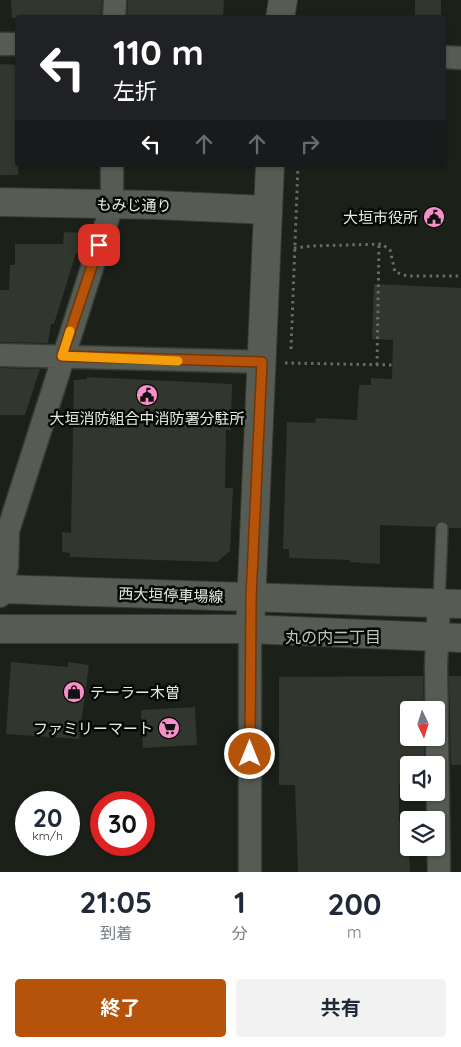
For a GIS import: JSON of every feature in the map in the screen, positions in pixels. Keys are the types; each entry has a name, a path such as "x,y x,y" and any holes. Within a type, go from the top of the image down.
{"main road":[{"path":"280,15 283,0"},
{"path":"250,629 270,167"},
{"name":"もみじ通り","path":"0,202 156,205 268,210"},
{"name":"西大垣停車場線","path":"0,592 450,604"},
{"path":"0,629 250,629 449,638"}],"street":[{"path":"114,15 115,0"},
{"path":"0,44 15,44"},
{"path":"446,57 461,58"},
{"path":"0,592 7,566 8,530 62,356 112,205 112,167"},
{"path":"0,355 262,362"},
{"path":"439,872 450,604"},
{"path":"250,629 250,872"}],"lane":[{"path":"442,528 450,604"}],"path":[{"path":"291,349 298,167"},
{"path":"294,248 379,244 390,250 391,265 395,272 407,276 461,276"},
{"path":"377,365 379,244"},
{"path":"262,362 392,365"}],"building":[{"path":"11,0 102,0 101,15 15,15 15,18 12,18"},
{"path":"128,0 224,0 223,15 127,15"},
{"path":"415,0 441,0 441,15 415,15"},
{"path":"0,64 15,65 15,167 18,167 18,175 0,175"},
{"path":"64,232 87,233 79,254 76,253 54,324 51,324 48,343 0,342 0,290 9,290 10,265 15,265 15,244 63,244"},
{"path":"374,284 461,288 461,528 449,528 448,524 443,521 438,522 435,527 380,525 380,564 350,562 350,560 289,558 289,549 283,549 287,422 315,423 316,418 357,420 359,385 371,385 371,378 392,379 393,340 372,339"},
{"path":"0,368 40,369 25,415 0,415"},
{"path":"87,377 232,384 231,430 226,430 225,488 233,488 230,551 217,562 70,557 70,553 62,552 62,532 71,533 74,380 87,379"},
{"path":"11,662 68,667 68,662 89,665 79,739 6,734"},
{"path":"423,676 424,701 400,701 400,746 424,746 424,756 400,756 400,856 409,856 410,872 298,872 295,785 279,785 279,677"},
{"path":"449,676 461,676 461,765 451,765"},
{"name":"ファミリーマート","path":"195,707 197,745 143,748 141,710"}],"slow traffic":[{"path":"70,331 62,356 178,361"}],"place":[{"name":"大垣市役所","path":"434,217"},
{"name":"大垣消防組合中消防署分駐所","path":"147,395"},
{"name":"テーラー木曽","path":"74,692"},
{"name":"ファミリーマート","path":"169,728"}],"district":[{"name":"丸の内二丁目","path":"333,637"}],"route":[{"path":"99,245 62,356 173,361 262,362 256,451 250,629 250,754"}]}
